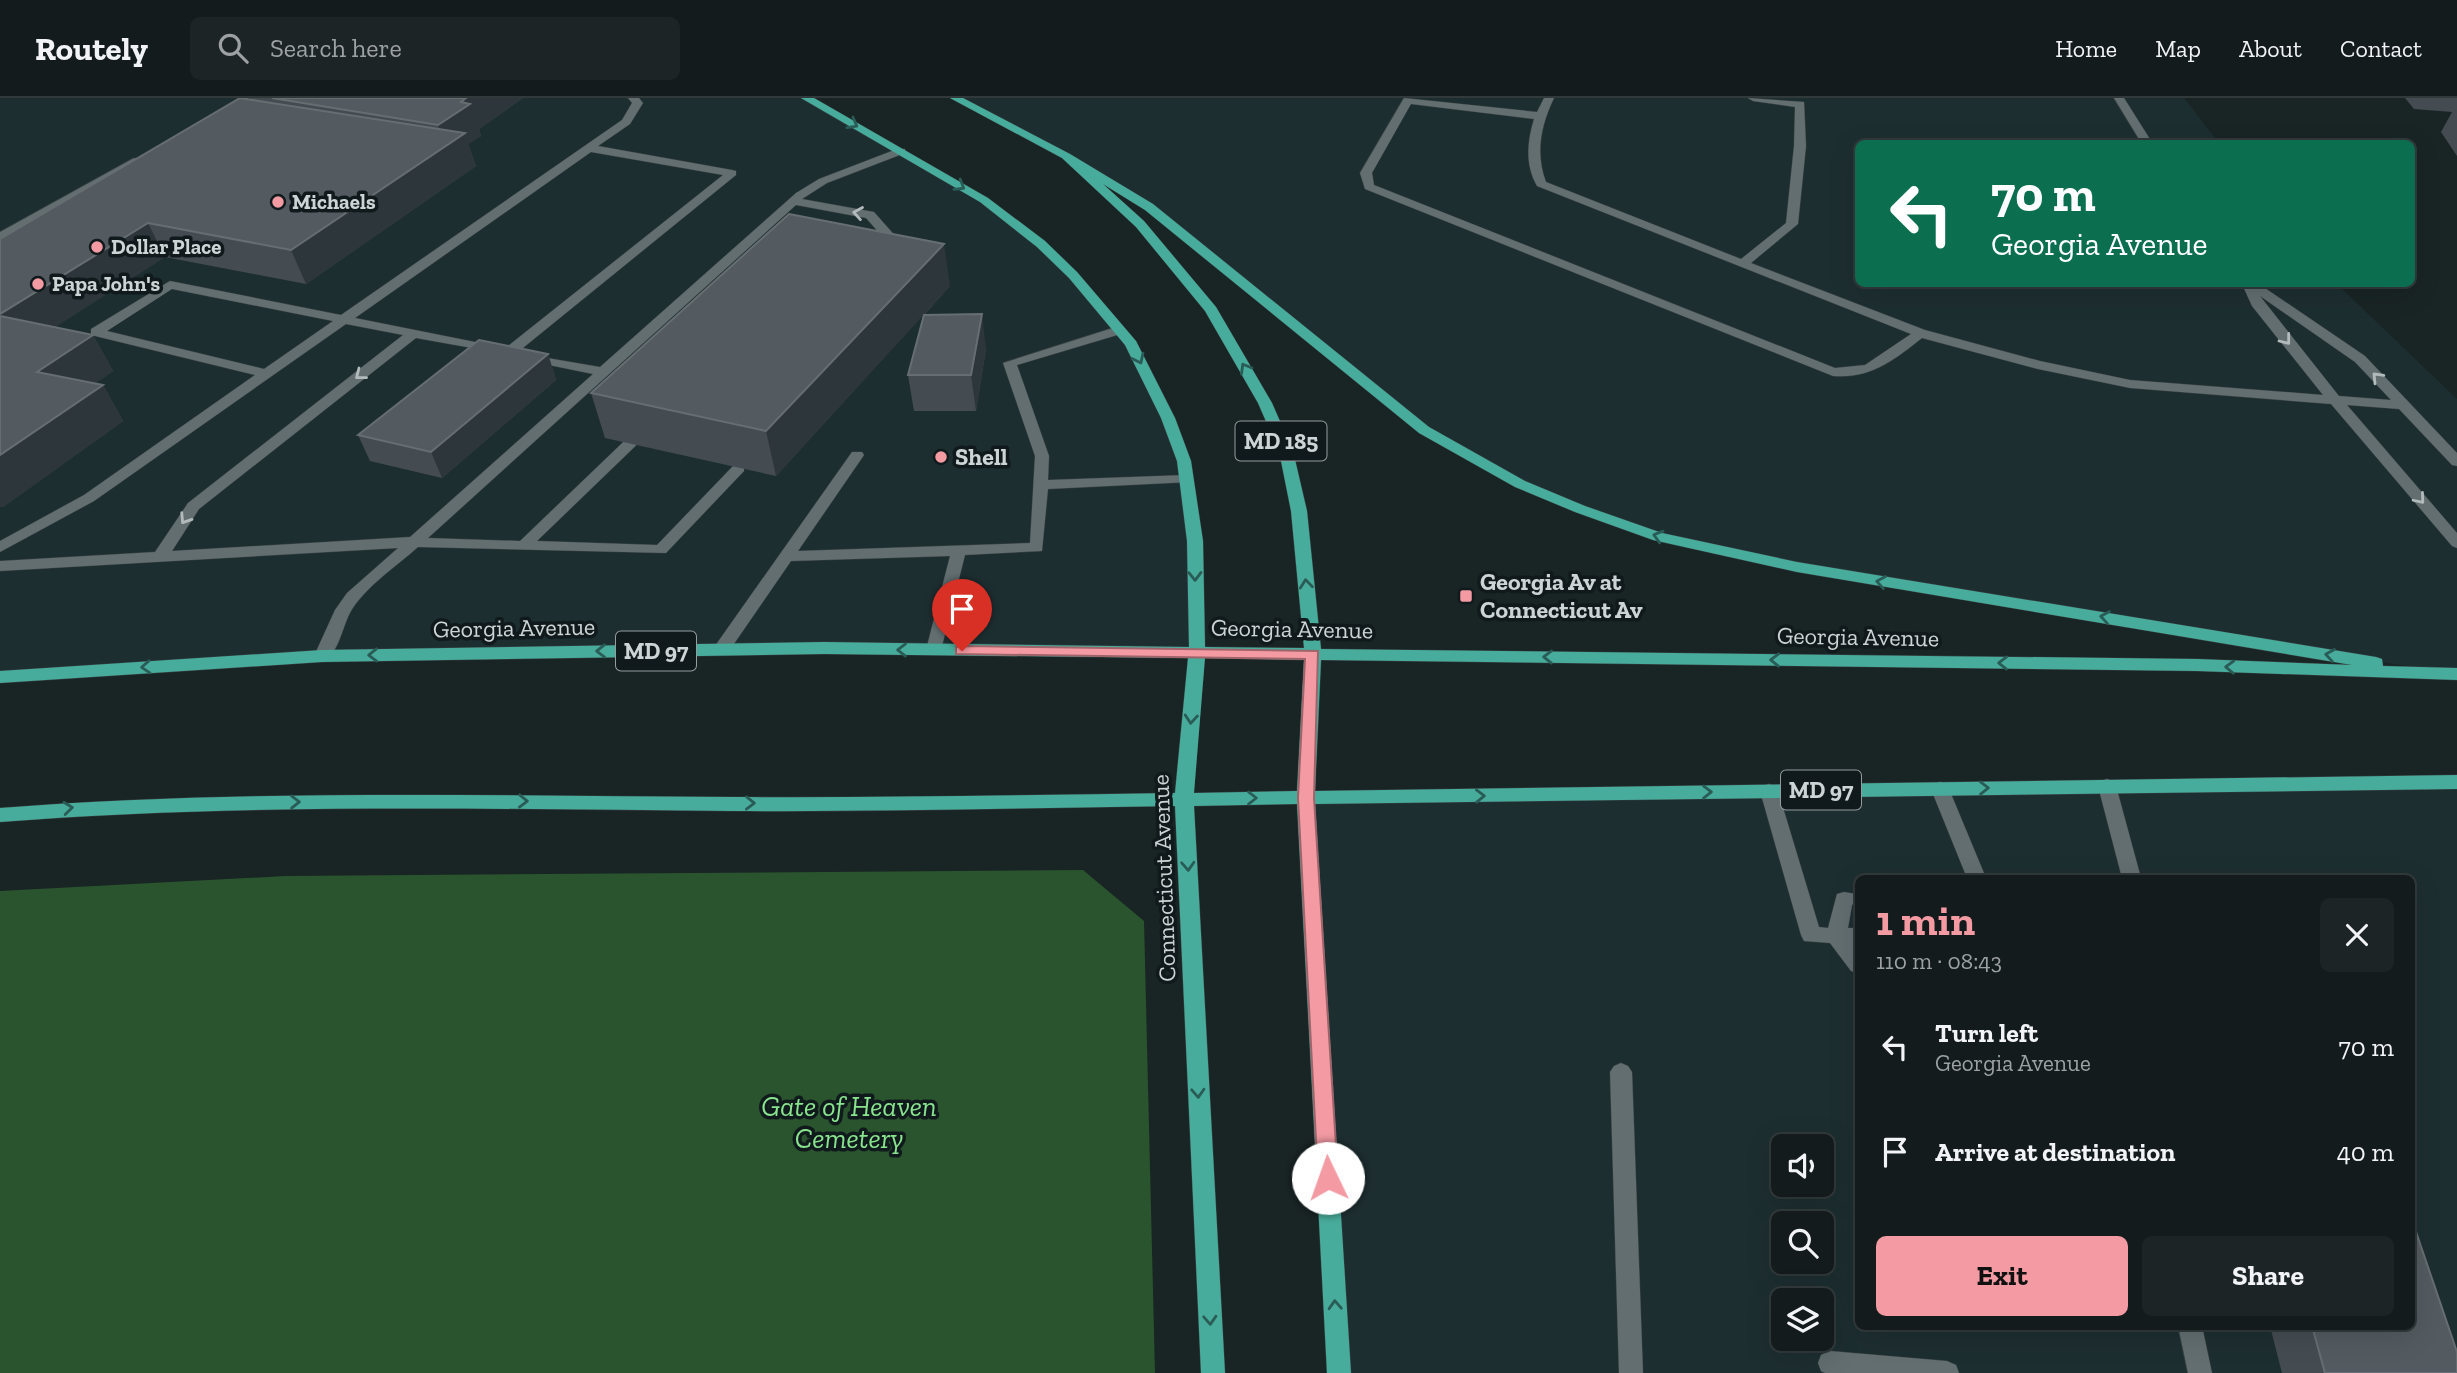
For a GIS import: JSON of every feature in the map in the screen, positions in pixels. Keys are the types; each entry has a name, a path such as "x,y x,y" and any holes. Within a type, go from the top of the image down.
{"main road":[{"name":"Connecticut Avenue","path":"806,98 901,151 1014,221 1073,275 1131,344 1168,418 1184,461 1195,541 1197,651 1184,798 1213,1373"},
{"name":"MD 185","path":"955,98 1066,156 1140,224 1211,310 1265,404 1286,451 1300,511 1313,654 1306,798"},
{"path":"1066,156 1149,207 1424,430 1520,484 1580,509 1658,537 1797,567 2451,674"},
{"name":"Georgia Avenue","path":"0,677 322,656 721,650 934,650 1101,654 1197,651 2197,666 2451,674"},
{"name":"MD 97","path":"0,815 99,805 378,800 833,804 2457,782"},
{"path":"1306,798 1339,1373"}],"lane":[{"path":"0,547 89,498 626,122 638,108 638,103 633,98"},
{"path":"1549,98 1539,116 1533,166 1541,184 1920,333 2038,365 2130,384 2403,405"},
{"path":"1742,264 1792,224 1800,146 1800,104 1753,98"},
{"path":"2119,98 2145,140"},
{"path":"1539,116 1408,100 1366,173 1369,187 1833,372 1850,375 1879,366 1920,333"},
{"path":"508,353 733,173 588,148"},
{"path":"322,656 343,610 353,597 625,352 769,230 793,201 823,181 901,151"},
{"path":"0,237 147,153"},
{"path":"793,201 870,215 908,257 878,250"},
{"path":"266,374 96,332 170,285 345,318 603,372"},
{"path":"2250,287 2257,303 2336,401 2457,543"},
{"path":"2253,287 2360,359 2457,462"},
{"path":"785,556 1037,548 1042,456 1010,363 1119,330"},
{"path":"160,557 193,506 414,333"},
{"path":"625,352 648,357"},
{"path":"523,546 658,416"},
{"path":"721,650 857,455"},
{"path":"0,566 414,542 662,550 739,468"},
{"path":"1041,485 1186,479"},
{"path":"934,650 959,551"},
{"path":"2107,786 2131,875"},
{"path":"1940,789 1976,875"},
{"path":"1769,791 1811,935 1855,936"},
{"path":"1849,899 1844,899 1836,936 1855,961"},
{"path":"1621,1072 1630,1373"},
{"path":"2191,1330 2200,1373"},
{"path":"1830,1363 1947,1373"}],"shaded area":[{"path":"0,98 806,98 984,200 1041,244 1131,344 1184,461 1197,651 934,650 322,656 0,677"},
{"path":"955,98 2184,98 2217,140 1855,140 1855,287 2340,287 2457,399 2457,674 1896,585 1658,537 1520,484 1424,430 1149,207"},
{"path":"2457,782 2457,1373 1339,1373 1306,798"}],"green space":[{"name":"Gate of Heaven Cemetery","path":"1083,870 1144,921 1155,1373 0,1373 0,891 285,876"}],"building":[{"path":"240,98 465,133 291,250 148,223 0,314 0,239"},
{"path":"272,98 466,98 461,102 470,104 438,125"},
{"path":"789,214 944,244 766,431 591,393"},
{"path":"982,314 971,375 908,375 924,315"},
{"path":"0,316 93,335 37,372 103,385 0,455"},
{"path":"479,340 548,354 431,452 358,435"},
{"path":"2415,1229 2457,1352 2457,1373 2325,1373 2313,1330 2415,1330"}],"place":[{"name":"Michaels","path":"278,202"},
{"name":"Dollar Place","path":"97,247"},
{"name":"Papa John's","path":"38,284"},
{"name":"Shell","path":"941,457"},
{"name":"Georgia Av at Connecticut Av","path":"1466,596"}],"route":[{"path":"962,651 1313,654 1306,798 1328,1178"}]}
